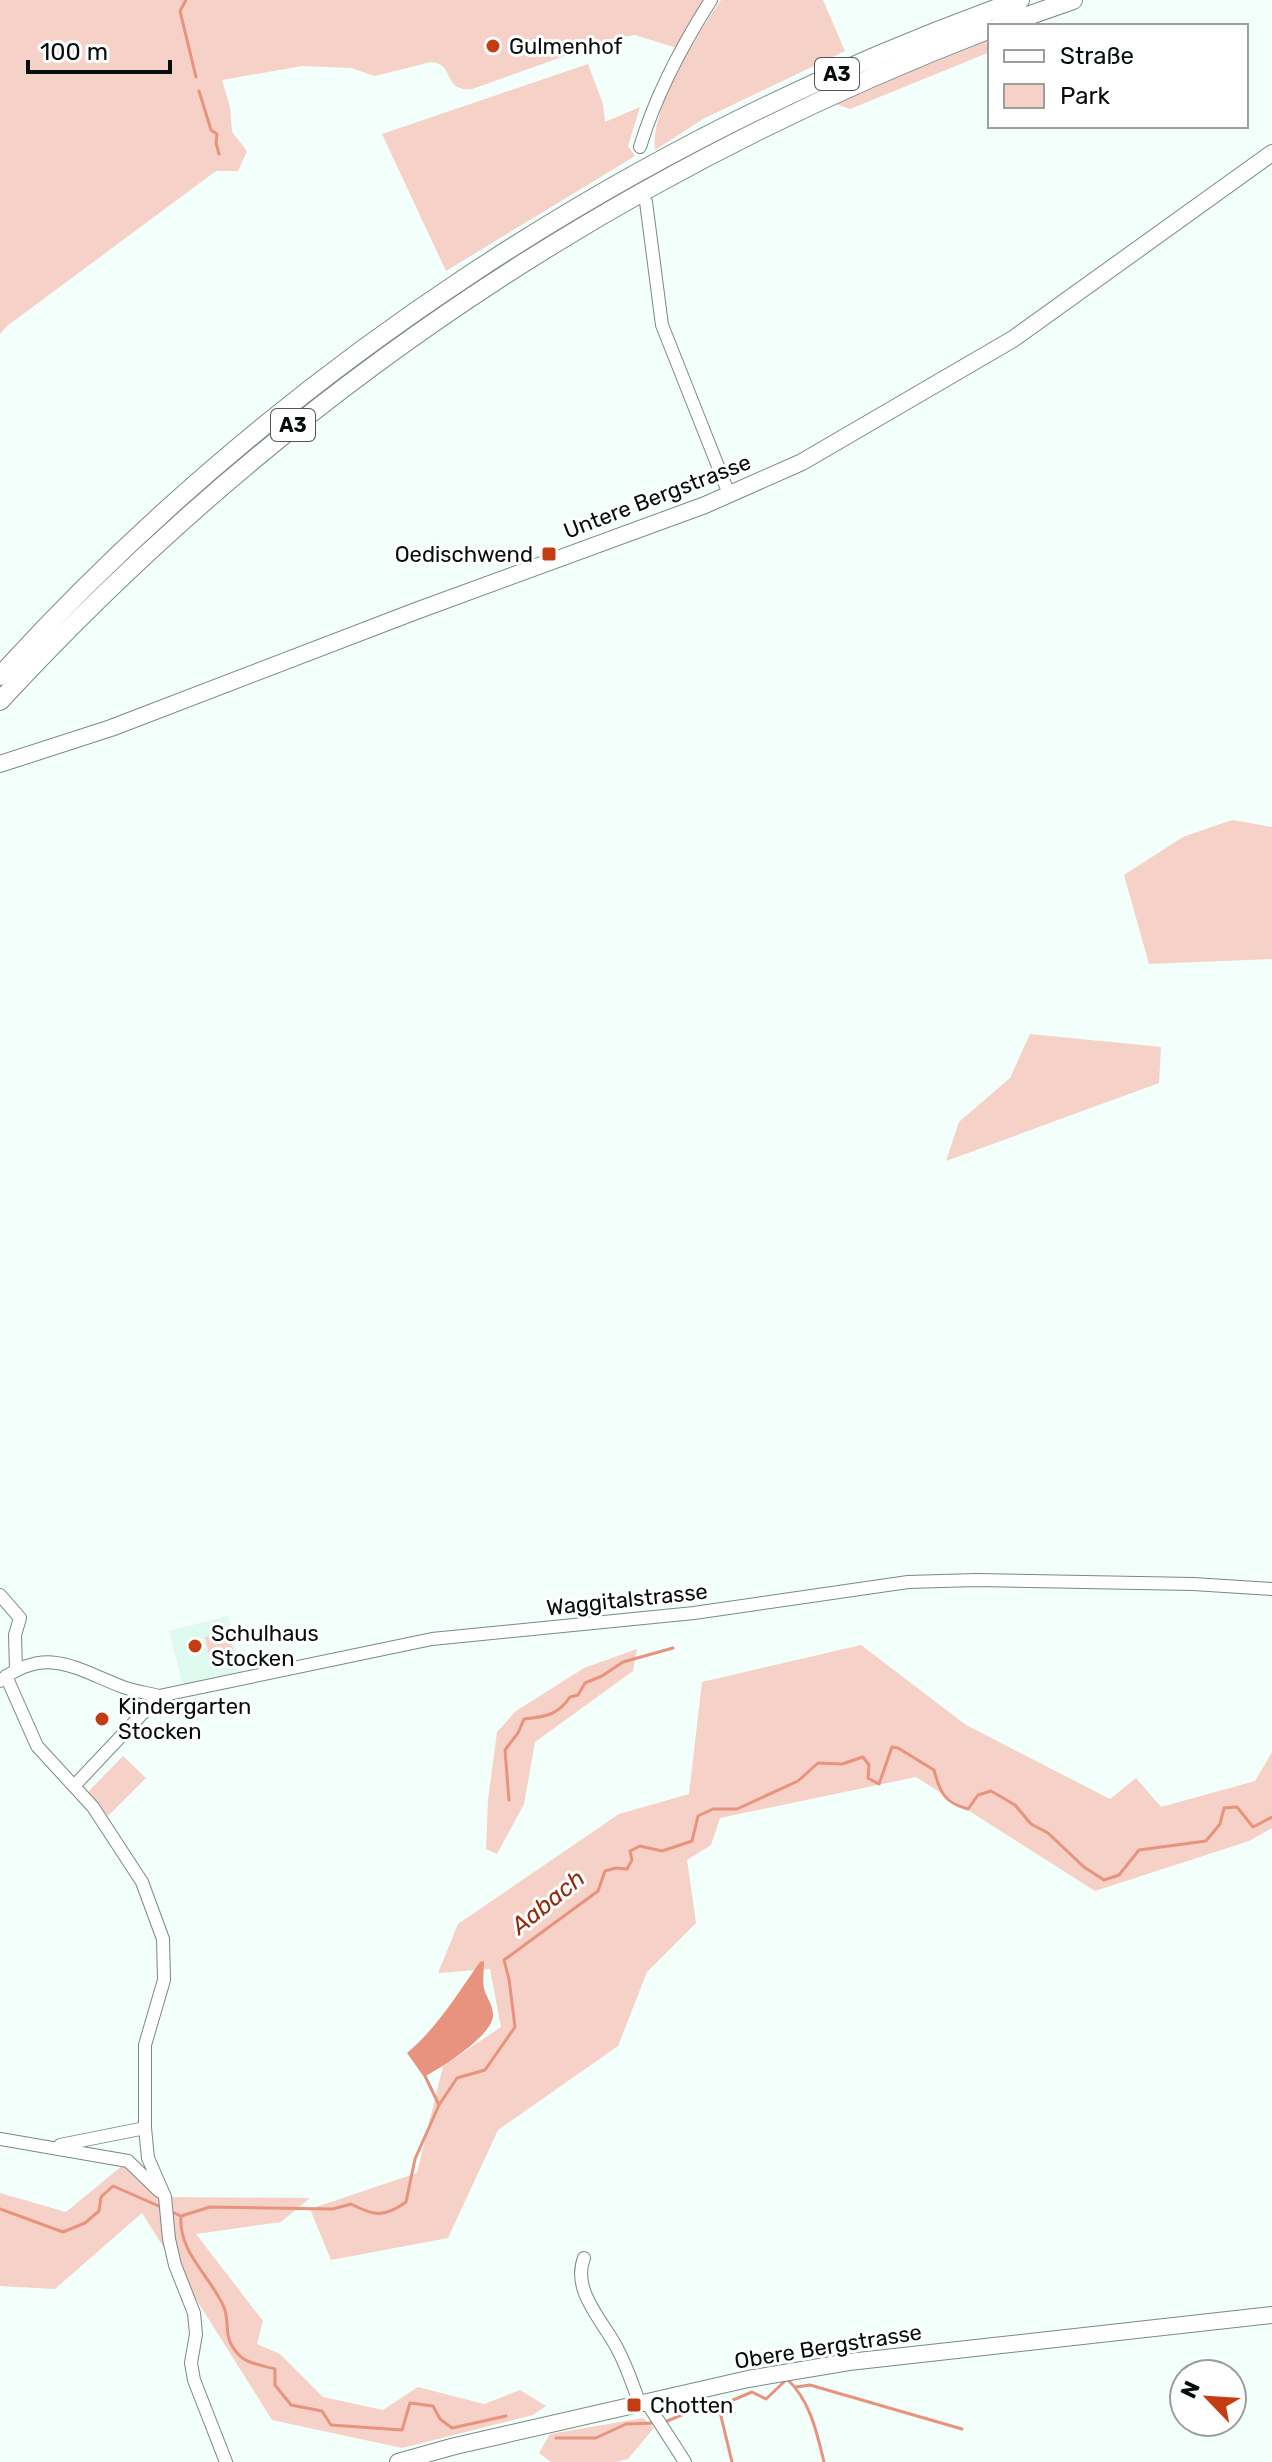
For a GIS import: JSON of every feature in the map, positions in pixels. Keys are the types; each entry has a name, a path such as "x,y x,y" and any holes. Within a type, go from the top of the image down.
{"highway":[{"name":"A3","path":"0,676 103,571 215,468 334,372 468,277 601,195 719,130 865,61 1020,0"},
{"path":"1005,24 1073,0"},
{"name":"A3","path":"0,701 106,591 231,476 347,383 452,308 569,233 696,161 828,96 988,30"}],"main road":[{"name":"Untere Bergstrasse","path":"0,764 111,728 729,494 836,444 1013,339 1272,153"},
{"name":"Obere Bergstrasse","path":"398,2462 455,2446 748,2379 849,2362 1272,2315"}],"street":[{"path":"640,147 648,119 680,49 711,0"},
{"path":"646,202 662,325 729,494"},
{"name":"Waggitalstrasse","path":"7,1676 49,1663 67,1664 121,1686 159,1696 432,1639 694,1613 908,1582 1133,1583 1272,1589"},
{"path":"0,1595 20,1618 7,1676 37,1746 100,1817 142,1882 163,1939 164,1980 145,2045 148,2158 166,2205 175,2265 194,2313 196,2334 191,2363 194,2380 226,2462"},
{"path":"74,1786 159,1696"},
{"path":"53,2147 145,2128"},
{"path":"0,2139 128,2161 166,2205"},
{"path":"584,2258 579,2270 584,2293 619,2351 643,2404 685,2462"}],"shaded area":[{"path":"228,1616 242,1676 184,1689 169,1631"},
{"path":"484,1961 484,1988 493,2012 490,2024 464,2051 424,2077 407,2053 438,2021 480,1962"}],"green space":[{"path":"0,0 711,0 680,49 635,35 612,39 472,89 456,86 444,67 431,62 375,76 351,68 302,66 222,80 230,107 232,132 247,151 238,171 216,171 0,334"},
{"path":"721,0 823,0 845,51 703,119 655,150 655,133 667,93 688,52"},
{"path":"988,40 988,53 850,109 836,104"},
{"path":"588,64 603,104 605,122 640,107 628,146 635,156 446,271 382,134"},
{"path":"1232,820 1272,827 1272,959 1149,964 1124,875 1183,837"},
{"path":"1030,1034 1161,1047 1159,1083 946,1161 959,1122 1010,1078"},
{"path":"228,1631 236,1661 212,1667 205,1637"},
{"path":"861,1645 966,1725 1110,1799 1136,1778 1161,1807 1255,1781 1272,1752 1272,1828 1249,1841 1095,1891 916,1777 720,1818 711,1845 687,1860 696,1923 647,1972 618,2046 498,2130 448,2238 331,2260 310,2209 417,2173 443,2066 501,2027 490,1969 438,1973 458,1924 619,1814 689,1794 702,1682"},
{"path":"637,1649 633,1671 535,1742 524,1804 497,1854 486,1849 488,1800 497,1732 516,1711 584,1668"},
{"path":"123,1756 146,1778 108,1816 88,1792"},
{"path":"128,2161 165,2197 310,2198 281,2222 196,2234 263,2321 257,2344 280,2354 323,2397 383,2410 418,2387 484,2404 520,2390 546,2406 533,2415 402,2448 272,2420 142,2213 55,2289 0,2286 0,2193 66,2212"},
{"path":"643,2418 654,2428 628,2459 615,2462 551,2462 539,2453 550,2434"}],"waterway":[{"path":"186,0 180,11 196,77"},
{"path":"199,91 211,130 217,134 219,154"},
{"path":"509,1800 505,1750 524,1719 556,1711 570,1697 578,1695 585,1683 623,1662 673,1648"},
{"name":"Aabach","path":"172,2212 181,2216 210,2207 333,2209 351,2204 379,2214 406,2202 415,2159 439,2105 457,2078 485,2070 515,2027 504,1960 598,1891 605,1871 627,1869 632,1860 630,1851 640,1846 662,1851 692,1841 698,1816 713,1809 737,1809 798,1781 818,1763 842,1764 863,1757 869,1765 868,1778 879,1784 892,1747 898,1748 934,1770 941,1791 954,1804 968,1809 978,1795 991,1791 1015,1805 1031,1824 1048,1833 1084,1867 1104,1880 1119,1875 1139,1850 1206,1841 1220,1824 1224,1808 1237,1807 1253,1827 1272,1817"},
{"path":"425,2076 439,2105"},
{"name":"Aabach","path":"0,2209 63,2232 85,2223 99,2211 101,2197 113,2186 161,2207"},
{"path":"181,2216 184,2240 223,2305 228,2336 234,2349 247,2361 275,2369 275,2385 291,2405 322,2411 331,2425 402,2430 410,2403 433,2406 440,2419 452,2428 506,2416"},
{"path":"665,2422 698,2408 720,2412 726,2403 752,2392 766,2399 787,2379 807,2407 824,2462"},
{"path":"796,2387 810,2385 962,2429"},
{"path":"720,2412 732,2462"},
{"path":"556,2438 596,2438 626,2424 655,2423"}],"place":[{"name":"Gulmenhof","path":"493,46"},
{"name":"Oedischwend","path":"549,554"},
{"name":"Schulhaus Stocken","path":"195,1646"},
{"name":"Kindergarten Stocken","path":"102,1719"},
{"name":"Chotten","path":"634,2405"}]}
